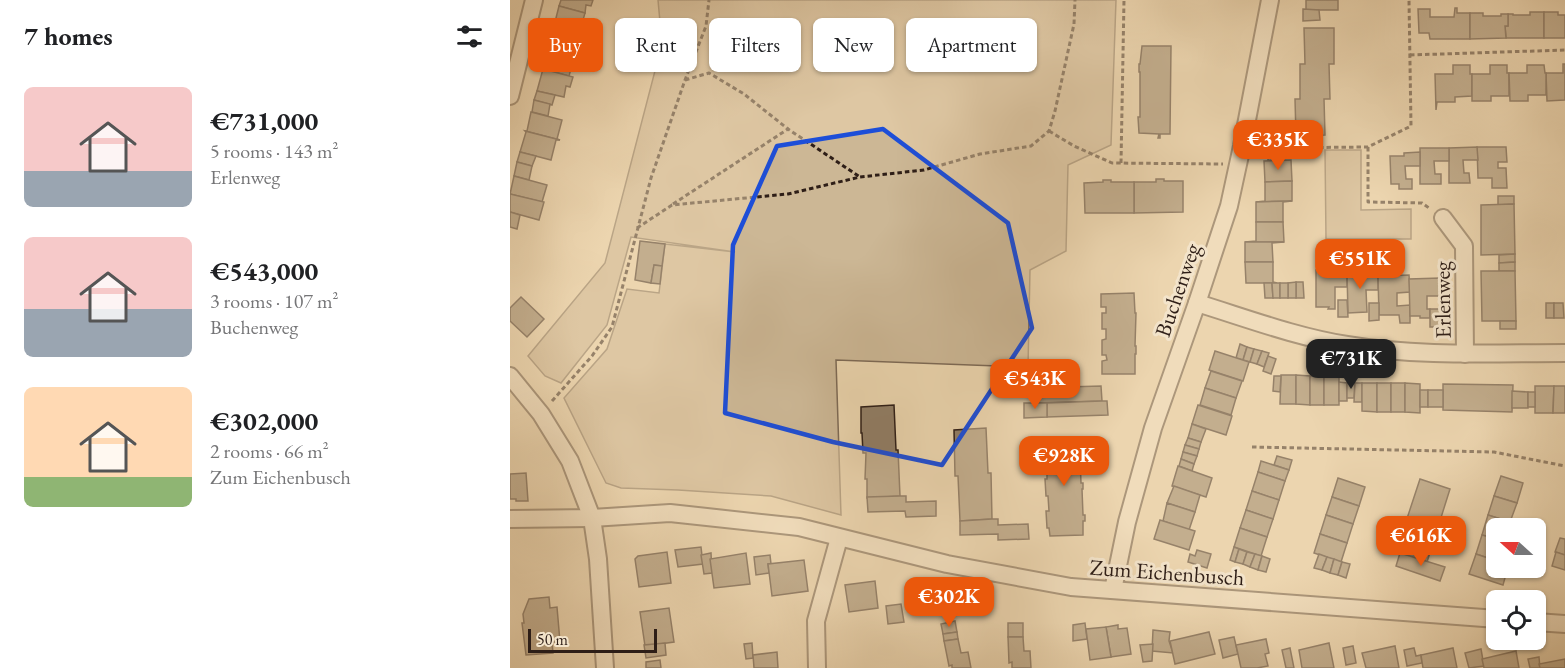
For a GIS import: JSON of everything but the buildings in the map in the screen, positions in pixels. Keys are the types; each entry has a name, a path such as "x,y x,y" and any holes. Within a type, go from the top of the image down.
{"street":[{"path":"510,96 534,0"},
{"name":"Buchenweg","path":"1113,590 1126,522 1153,428 1229,206 1270,0"},
{"name":"Erlenweg","path":"1443,218 1464,246 1465,354"},
{"name":"Erlenweg","path":"1197,303 1306,336 1347,345 1396,351 1465,354 1565,353"},
{"path":"510,376 541,414 570,461 592,518 598,559 605,668"},
{"name":"Zum Eichenbusch","path":"510,519 592,518 670,513 799,527 947,564 1071,587 1486,618"},
{"path":"817,668 816,621 839,538"},
{"path":"1546,623 1565,624"}],"path":[{"path":"541,414 592,356 612,327 651,178 706,26 709,0"},
{"path":"672,205 788,194 860,177 924,170 980,154 1031,146 1049,131 1074,24 1075,0"},
{"path":"1121,163 1124,0"},
{"path":"1242,146 1261,148 1368,147 1412,126 1409,0"},
{"path":"1410,54 1565,50"},
{"path":"685,80 709,73 744,94 788,129 860,177"},
{"path":"637,228 788,129"},
{"path":"1049,131 1074,146 1112,163 1238,164"},
{"path":"1368,147 1368,202 1422,203 1443,218"},
{"path":"1252,447 1494,452 1565,466"}],"highlighted area":[{"path":"883,129 1008,223 1032,328 942,465 833,442 725,413 733,245 777,146"}],"shaded area":[{"path":"658,0 1116,0 1111,145 1068,165 1066,251 1030,270 1028,367 836,360 841,515 771,496 621,488 606,483 564,398 607,349 627,289 659,293 665,244 735,252 631,237 607,325 561,383 545,376 528,356 605,263 655,72 697,72 697,18 660,18"},
{"path":"1325,150 1361,150 1361,210 1411,209 1411,239 1326,239"}]}
